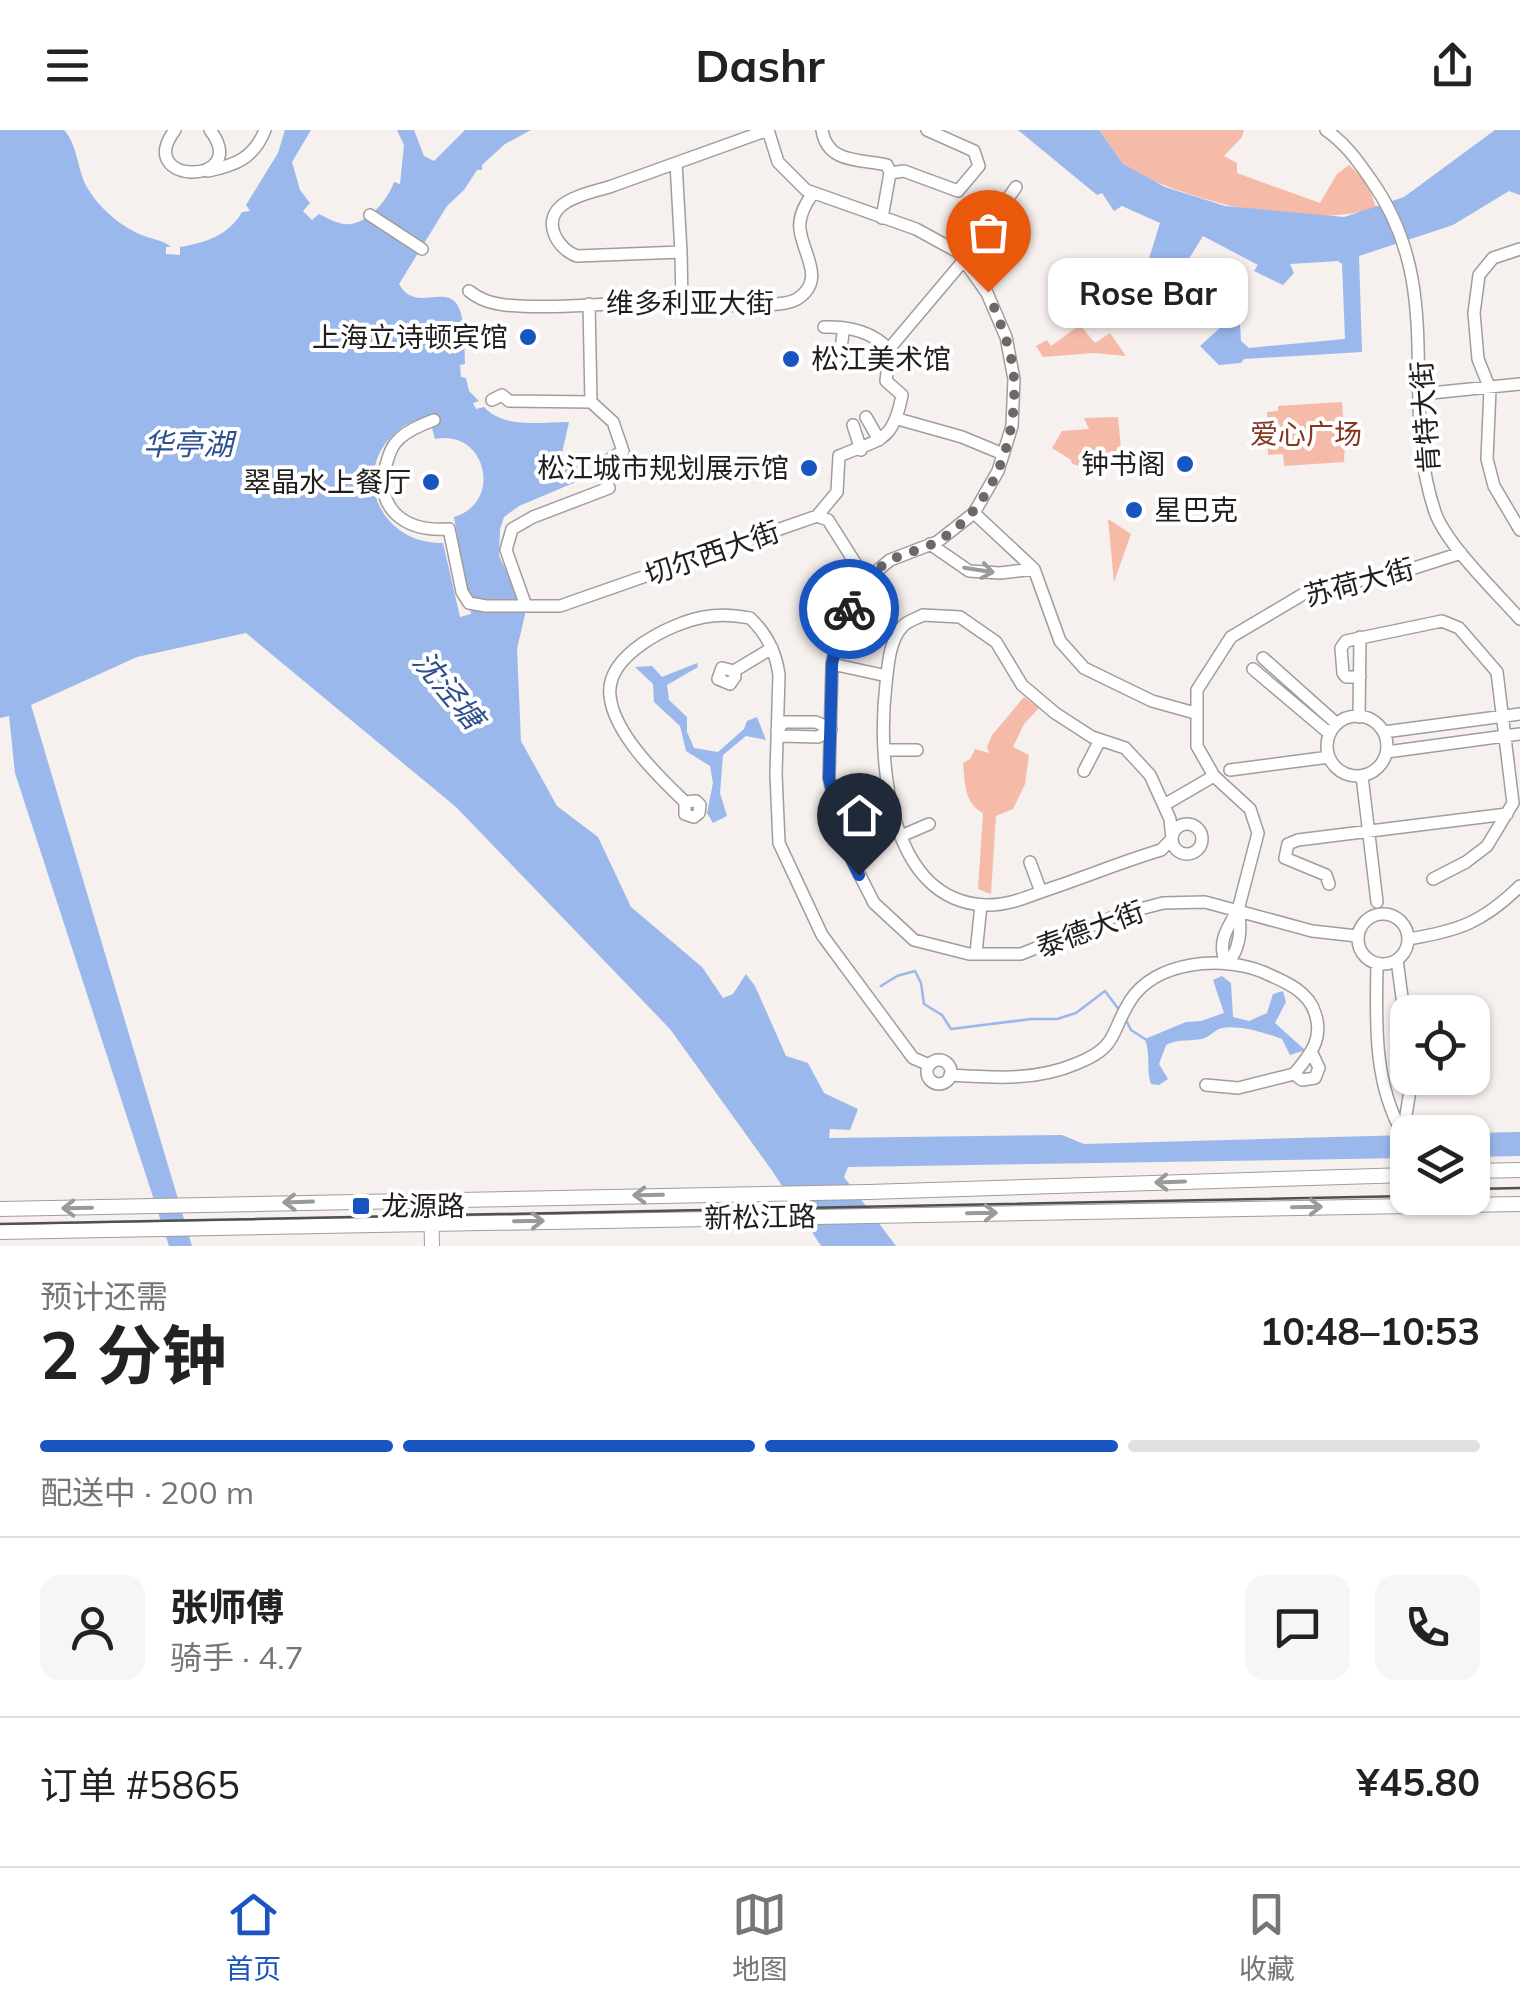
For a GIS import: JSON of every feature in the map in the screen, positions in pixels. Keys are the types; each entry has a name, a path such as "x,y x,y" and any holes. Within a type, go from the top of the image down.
{"main road":[{"path":"1490,1171 1520,1170"},
{"name":"新松江路","path":"0,1209 868,1192 1390,1176"},
{"path":"431,1198 432,1246"},
{"name":"新松江路","path":"0,1232 1520,1204"}],"street":[{"path":"175,130 167,148 172,164 186,174 227,167 252,154 265,130"},
{"path":"202,173 218,154 210,130"},
{"path":"681,252 577,256 564,252 556,240 553,222 560,206 768,130 778,162 806,190 916,228 958,252 988,292 1006,337 1014,379 1012,426 998,471 974,513 930,544 890,560 866,580 828,520 818,516 838,492 838,456 879,440 898,419 902,395 883,380 896,360 890,349 865,332 824,327"},
{"path":"822,130 824,142 836,155 888,164 882,218"},
{"path":"890,173 904,172 958,191 968,182 980,166 974,151 927,130"},
{"name":"肯特大街","path":"1326,130 1343,142 1384,198 1416,284 1422,449 1436,516 1461,552 1520,619"},
{"path":"676,163 682,303"},
{"path":"890,349 964,260 1016,188"},
{"name":"维多利亚大街","path":"470,291 478,298 499,304 738,306 796,300 812,276 811,259 800,229 802,214 813,193"},
{"path":"370,214 422,249"},
{"path":"1520,249 1493,258 1479,275 1476,288 1478,359 1490,389 1488,459 1494,486 1520,530"},
{"path":"590,304 591,402"},
{"path":"841,347 844,328"},
{"path":"1421,394 1520,384"},
{"path":"492,400 502,395 509,401 591,402 613,422 623,451 601,465 609,488 532,517 512,529 506,550 526,606"},
{"path":"866,417 879,440"},
{"path":"898,419 1004,454"},
{"name":"切尔西大街","path":"434,420 402,435 391,448 384,471 384,497 392,511 406,522 428,531 449,529 462,592 470,603 560,606 818,516"},
{"path":"852,425 860,450"},
{"path":"974,513 1034,569 1060,641 1084,668 1152,700 1195,713 1197,746 1214,776 1250,809 1258,834 1238,910 1222,944 1227,964"},
{"path":"930,544 969,571 1034,569"},
{"name":"苏荷大街","path":"1195,713 1197,690 1232,637 1305,593 1408,570 1461,552"},
{"name":"泰德大街","path":"866,580 841,623 832,664 829,778 845,846 874,903 914,940 976,953 1021,954 1121,914 1163,903 1205,902 1312,931 1357,936"},
{"path":"924,615 960,617 996,642 1022,685 1055,713 1100,740 1126,748 1150,775 1170,819 1172,840 1161,850 1013,902 964,901 926,881 904,848 890,796 882,720 890,654 902,626 924,615"},
{"path":"686,802 658,776 621,727 609,693 616,670 652,637 673,625 706,616 750,618 764,630 779,675 779,842 822,935 912,1058 927,1064 945,1061 950,1075 1037,1078 1081,1062 1110,1046 1130,999 1174,968 1227,964 1256,970 1294,986 1314,1008 1320,1030 1312,1052 1294,1074 1238,1088 1206,1085"},
{"path":"1360,677 1343,673 1341,648 1346,641 1442,621 1458,628 1497,672 1513,794 1507,814 1487,846 1433,879"},
{"path":"1359,716 1360,637"},
{"path":"734,672 772,648"},
{"path":"1263,658 1334,730"},
{"path":"832,664 887,676"},
{"path":"1254,669 1334,730"},
{"path":"1384,732 1520,714"},
{"path":"1359,716 1373,721 1384,732 1387,752 1378,768 1362,776 1342,772 1329,756 1334,730 1359,716"},
{"path":"777,730 784,722 816,722 830,729"},
{"path":"1387,752 1520,734"},
{"path":"1084,771 1100,740"},
{"path":"885,750 917,750"},
{"path":"1230,770 1329,756"},
{"path":"1164,805 1214,776"},
{"path":"1362,776 1378,902"},
{"path":"1330,884 1326,875 1284,858 1288,844 1507,814"},
{"path":"901,836 928,824"},
{"path":"1030,862 1042,892"},
{"path":"1408,939 1441,934 1475,922 1520,886"},
{"path":"976,953 981,904"},
{"path":"1380,914 1398,918 1408,939 1397,960 1377,964 1361,953 1357,936 1368,918 1380,914"},
{"path":"1397,960 1402,995"},
{"path":"1377,964 1375,1038 1392,1115"},
{"path":"1294,1074 1302,1080 1315,1078 1318,1061 1312,1052"}],"green space":[{"path":"1099,130 1244,130 1224,156 1237,163 1237,173 1320,203 1337,174 1349,165 1368,184 1376,208 1346,214 1284,215 1221,203 1132,172"},
{"path":"1080,325 1095,343 1110,333 1126,356 1094,353 1043,357 1036,346 1047,340 1051,346"},
{"name":"爱心广场","path":"1342,402 1344,430 1336,432 1338,443 1345,443 1344,462 1284,466 1283,454 1268,455 1267,412 1278,411 1278,406"},
{"path":"1118,417 1122,459 1098,468 1079,466 1052,448 1062,431 1089,429 1084,418"},
{"path":"1108,519 1131,534 1114,582"},
{"path":"1024,697 1039,708 1024,724 1013,747 1029,755 1025,784 1013,809 996,816 991,894 978,889 983,813 969,798 963,763 975,749 989,753 992,735"}],"water":[{"name":"华亭湖","path":"0,130 64,130 84,182 103,208 128,228 171,247 166,247 166,254 180,255 180,247 215,237 242,212 250,211 246,205 278,153 285,130 311,130 292,162 300,190 310,203 303,211 312,220 319,214 352,224 368,217 381,204 394,182 400,184 404,145 397,130 414,130 424,156 434,161 465,130 531,130 505,144 482,165 482,170 477,170 447,206 399,284 413,297 447,298 459,308 465,343 461,377 466,378 469,391 479,401 473,403 476,409 484,407 513,421 569,422 562,453 581,470 583,479 519,506 504,517 500,529 499,556 526,610 517,649 521,741 557,806 598,837 631,907 702,967 723,998 733,994 746,974 786,1056 808,1063 824,1093 858,1109 850,1130 830,1129 829,1138 1062,1135 1084,1144 1390,1135 1390,1158 848,1167 844,1177 896,1246 821,1246 670,1029 456,807 246,633 137,657 31,705 192,1246 169,1246 15,773 9,716 0,718","holes":["429,417 435,439 453,439 467,445 477,456 483,484 479,498 454,517 471,614 460,617 443,543 420,540 401,531 377,501 374,482 376,463 384,445 403,427"]},
{"path":"1018,130 1099,130 1123,164 1165,187 1225,206 1344,217 1404,197 1495,130 1520,130 1520,195 1509,191 1453,225 1359,256 1362,352 1244,359 1241,363 1219,365 1200,346 1233,316 1147,265 1160,223 1122,206 1114,211 1102,193 1097,195","holes":["1203,236 1258,265 1254,271 1283,285 1294,273 1290,264 1342,264 1345,339 1249,348 1241,341 1238,291 1207,280 1185,265"]},
{"path":"697,663 698,667 667,685 669,700 687,717 687,732 694,748 718,752 744,729 747,721 757,717 766,740 746,736 723,755 720,793 727,816 713,823 707,813 713,783 710,766 686,751 680,726 654,702 653,684 635,667 652,666 662,677"},
{"path":"1222,976 1231,983 1233,1017 1249,1021 1267,1013 1273,994 1283,991 1286,1002 1275,1023 1305,1050 1290,1055 1282,1039 1250,1029 1226,1027 1205,1038 1166,1045 1159,1064 1168,1079 1159,1085 1151,1084 1145,1039 1186,1022 1224,1013 1213,980"},
{"path":"1520,1132 1520,1156 1490,1157 1490,1133"}],"waterway":[{"path":"881,986 915,971 924,1004 942,1015 951,1029 1057,1019 1076,1013 1105,991 1120,1011"},
{"path":"1127,1022 1131,1030 1145,1039"}],"tram line":[{"path":"1490,1189 1520,1188"},
{"path":"0,1224 1390,1196"}],"way so far":[{"path":"849,609 866,580 890,560 937,542 974,513 998,471 1012,426 1014,379 1006,337 988,292"}],"place":[{"name":"Rose Bar","path":"988,292"},
{"name":"上海立诗顿宾馆","path":"528,337"},
{"name":"松江美术馆","path":"791,359"},
{"name":"钟书阁","path":"1185,464"},
{"name":"松江城市规划展示馆","path":"809,468"},
{"name":"翠晶水上餐厅","path":"431,482"},
{"name":"星巴克","path":"1134,510"},
{"name":"龙源路","path":"361,1206"}],"route":[{"path":"849,609 841,623 832,664 829,778 845,846 859,875"}],"water label":[{"name":"沈泾塘","path":"448,690"}]}
